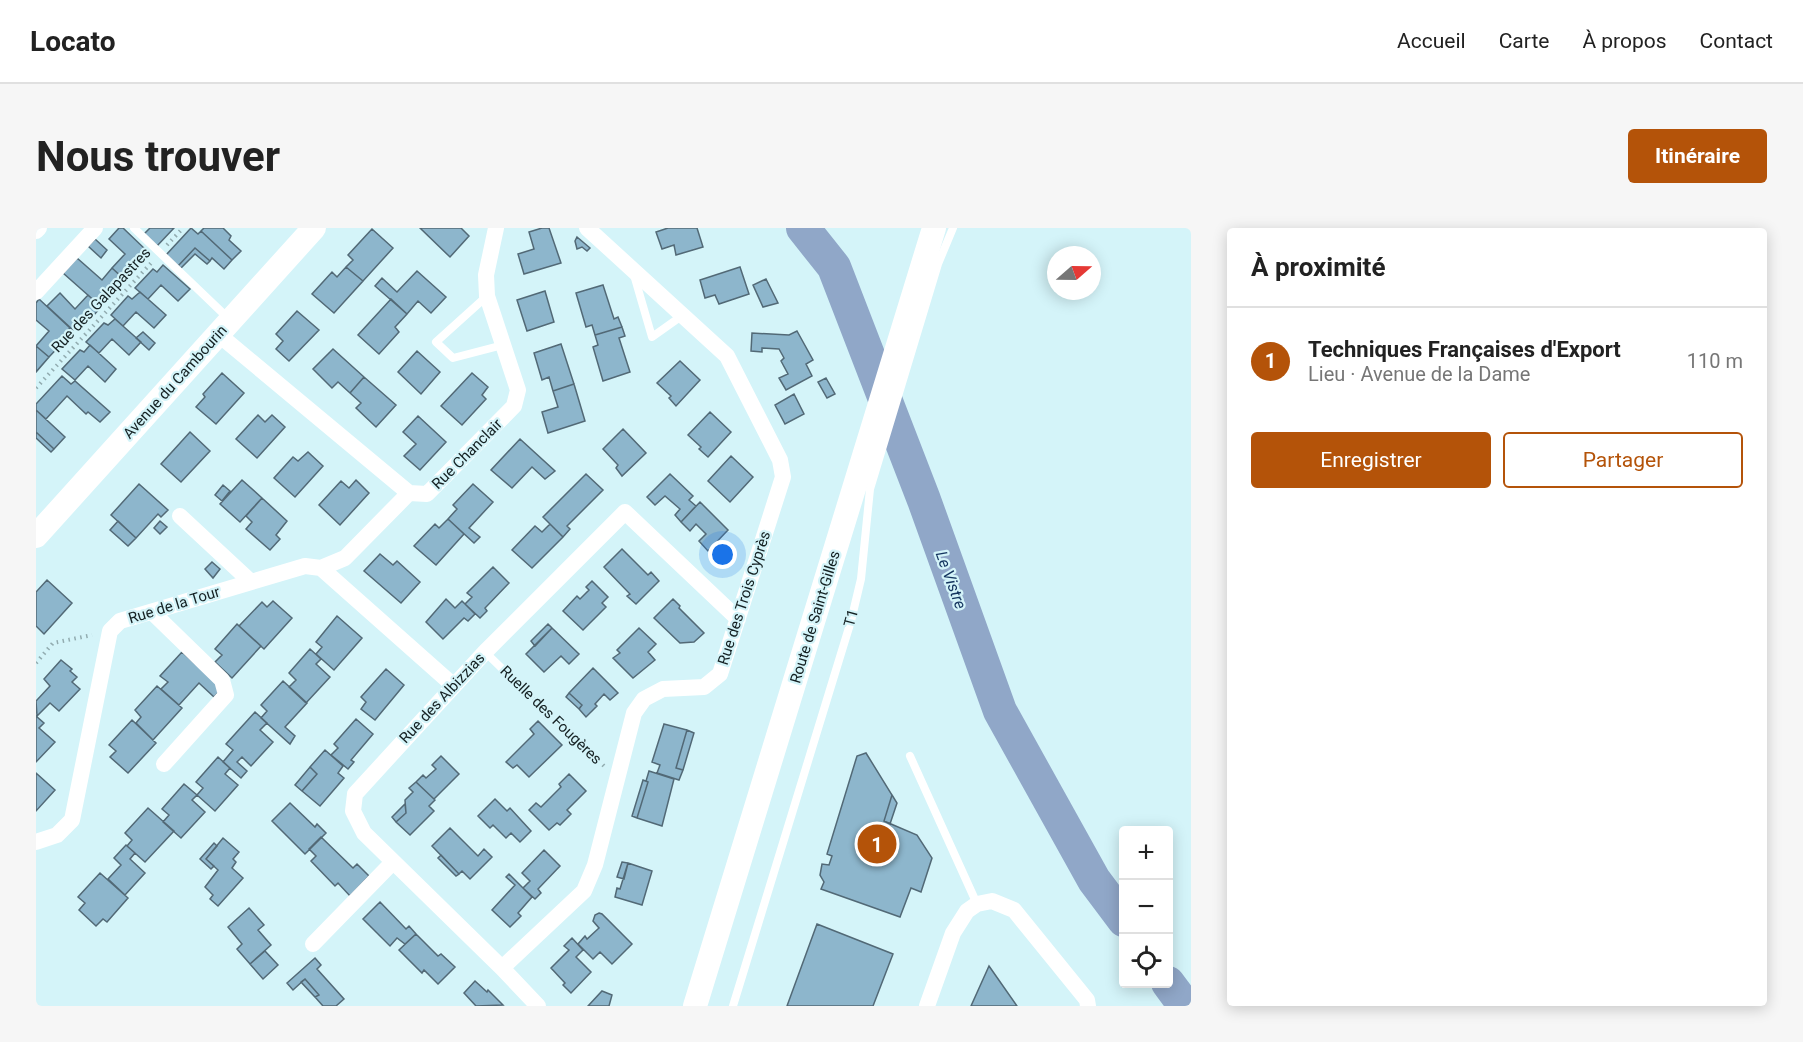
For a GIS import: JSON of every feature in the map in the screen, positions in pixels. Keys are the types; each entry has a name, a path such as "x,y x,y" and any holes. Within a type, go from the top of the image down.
{"main road":[{"name":"Avenue du Cambourin","path":"36,536 314,228"},
{"name":"Route de Saint-Gilles","path":"695,1006 903,353 934,228"}],"street":[{"path":"36,292 95,228"},
{"name":"Rue Chanclair","path":"409,493 427,494 514,406 518,390 487,296 486,275 496,228"},
{"path":"587,228 683,315"},
{"name":"Rue des Trois Cyprès","path":"502,968 584,891 595,865 634,713 644,699 663,689 704,687 720,674 783,477 780,460 727,356 683,315"},
{"path":"225,327 409,493"},
{"name":"Rue de la Tour","path":"37,841 57,835 72,820 110,631 120,621 305,566 321,568 345,558 409,493"},
{"name":"Rue des Albizzias","path":"538,1006 364,833 353,811 355,794 485,652 625,512 738,619"},
{"path":"180,516 251,582"},
{"path":"321,568 454,686"},
{"path":"152,612 222,680 226,694 164,764"},
{"path":"313,944 393,862"},
{"path":"927,1006 953,933 967,911 977,904 992,901 1014,910 1087,1000 1088,1006"}],"lane":[{"path":"134,228 160,253 225,327"},
{"path":"903,353 953,228"},
{"path":"633,271 652,337 683,315"},
{"path":"487,296 436,342 453,358 503,345"},
{"name":"T1","path":"733,1006 851,621 861,579 862,486"},
{"name":"Ruelle des Fougères","path":"485,652 517,683"},
{"path":"910,756 977,904"}],"path":[{"name":"Rue des Galapastres","path":"36,388 183,228"},
{"path":"36,663 53,643 110,631"},
{"name":"Ruelle des Fougères","path":"517,683 617,779"}],"building":[{"path":"119,228 123,228 146,250 140,258 143,261 125,280 112,268 125,254 109,239"},
{"path":"150,228 174,228 157,246 144,234"},
{"path":"191,228 198,234 201,231 232,260 224,269 212,258 210,261 195,248 178,266 166,255"},
{"path":"204,228 223,228 231,236 229,240 241,251 232,260 201,231"},
{"path":"420,228 461,228 469,236 450,257"},
{"path":"549,228 561,263 524,274 518,254 534,249 529,232"},
{"path":"668,228 697,228 703,247 676,255 674,245 662,249 656,232"},
{"path":"372,229 393,248 363,281 346,267 353,260 348,255"},
{"path":"577,237 590,248 587,251 582,247 577,249 575,241"},
{"path":"95,239 107,250 101,258 88,246"},
{"path":"195,248 210,261 207,264 195,254 181,268 178,266"},
{"path":"77,258 102,280 112,268 125,280 108,299 105,296 98,304 63,273"},
{"path":"163,265 190,289 178,301 161,285 148,299 135,288 153,269 157,272"},
{"path":"346,267 363,281 334,313 312,294 332,272 337,277"},
{"path":"740,267 749,294 719,304 715,295 705,298 700,280"},
{"path":"417,271 446,297 431,313 418,301 407,314 375,286 382,278 397,292"},
{"path":"766,279 778,303 763,307 753,285"},
{"path":"603,285 614,319 618,317 622,327 595,335 592,325 586,327 576,293"},
{"path":"545,291 554,322 527,331 517,300"},
{"path":"140,292 166,315 154,328 136,312 123,326 111,315 128,296 132,299"},
{"path":"60,293 75,309 88,295 101,307 84,326 81,323 73,330 47,306"},
{"path":"39,299 70,328 63,335 66,339 49,357 36,346 49,331 36,320 36,303"},
{"path":"391,299 407,314 395,327 399,332 379,354 358,335"},
{"path":"297,311 319,330 289,361 276,349 283,341 276,334"},
{"path":"115,319 141,342 129,355 112,339 99,353 86,342 104,323 108,325"},
{"path":"622,327 625,336 619,338 630,372 603,381 593,347 598,345 595,335"},
{"path":"797,331 813,360 806,364 812,376 786,390 779,378 788,374 781,361 784,358 779,349 762,348 762,352 751,351 752,333 789,335"},
{"path":"143,332 155,343 149,350 136,338"},
{"path":"561,344 574,384 553,391 549,377 542,380 534,353"},
{"path":"90,345 116,369 105,382 88,366 75,380 62,369 80,350 84,352"},
{"path":"36,346 49,357 36,372"},
{"path":"333,349 364,377 350,393 338,382 332,388 313,369"},
{"path":"417,351 440,372 421,394 398,372"},
{"path":"680,361 700,380 676,406 669,398 671,396 657,383"},
{"path":"222,373 244,393 216,424 196,407 205,397 203,394"},
{"path":"472,373 488,387 482,395 486,399 462,425 441,406"},
{"path":"62,376 71,384 75,381 110,412 100,422 88,412 86,414 67,396 46,419 36,410 36,404"},
{"path":"364,377 396,405 376,427 356,408 361,403 350,393"},
{"path":"826,378 835,394 827,398 818,382"},
{"path":"574,384 585,421 548,433 542,412 558,407 553,391"},
{"path":"794,394 804,414 785,424 775,405"},
{"path":"36,410 65,437 54,449 36,432"},
{"path":"710,412 731,432 708,457 688,435"},
{"path":"258,415 265,422 272,415 285,427 257,458 236,439"},
{"path":"418,416 446,442 420,470 404,456 416,444 403,432"},
{"path":"623,429 646,453 622,476 616,468 618,465 603,449"},
{"path":"36,432 54,449 51,452 36,438"},
{"path":"190,432 210,451 181,482 161,464"},
{"path":"520,439 555,471 545,479 532,467 512,488 491,470"},
{"path":"308,452 323,466 295,497 274,478 293,457 298,461"},
{"path":"731,456 753,477 730,502 708,481"},
{"path":"586,474 603,490 567,526 570,529 563,537 543,517"},
{"path":"670,474 693,496 689,500 696,506 681,522 675,515 680,509 665,496 655,505 647,497"},
{"path":"242,480 262,498 240,522 220,504"},
{"path":"356,480 369,493 340,525 319,505 341,481 349,488"},
{"path":"139,484 168,510 161,517 158,514 136,538 111,515"},
{"path":"473,484 493,502 469,528 480,537 474,543 448,519 457,509 453,505"},
{"path":"223,485 230,491 222,501 215,495"},
{"path":"262,498 287,521 276,535 280,539 270,550 246,529 252,522 246,516"},
{"path":"700,502 728,530 708,551 699,541 706,534 696,524 690,531 681,522"},
{"path":"448,519 464,534 436,565 414,546 435,524 439,528"},
{"path":"118,521 136,538 128,546 110,530"},
{"path":"160,521 167,527 160,534 154,528"},
{"path":"550,524 563,537 532,568 512,550 535,526 542,532"},
{"path":"622,549 648,575 651,572 659,581 636,604 627,596 630,594 604,567"},
{"path":"380,554 393,565 397,561 420,582 401,603 364,571"},
{"path":"212,562 220,569 213,578 205,569"},
{"path":"493,567 509,583 485,608 487,611 480,618 465,604 472,597 467,593"},
{"path":"47,580 72,603 44,634 36,626 36,592"},
{"path":"592,581 608,597 602,603 606,607 583,630 563,611 577,596 580,599 589,590 586,587"},
{"path":"446,599 455,608 462,601 475,614 468,621 464,618 443,639 426,622"},
{"path":"673,599 704,633 694,642 680,643 654,618"},
{"path":"273,601 292,618 264,649 239,626 262,602 267,607"},
{"path":"337,616 362,638 334,670 316,654 322,647 316,642"},
{"path":"237,624 261,646 232,678 215,662 222,655 215,649"},
{"path":"548,624 552,628 535,646 531,641"},
{"path":"552,628 579,654 569,664 561,656 544,672 526,654"},
{"path":"639,628 656,644 648,652 655,660 633,678 613,658 620,653 617,650"},
{"path":"310,649 321,659 316,664 330,677 306,703 289,687 296,680 289,673"},
{"path":"182,652 218,684 218,693 214,697 199,683 179,705 161,689 168,682 160,676"},
{"path":"61,660 72,669 70,671 77,677 72,682 80,689 59,711 50,703 37,716 36,701 50,686 44,679"},
{"path":"593,668 618,693 610,700 604,694 595,704 597,706 586,717 579,709 582,705 569,693"},
{"path":"386,669 404,685 375,720 361,709 366,702 361,697"},
{"path":"283,681 307,703 285,727 295,736 290,744 261,718 267,711 261,705"},
{"path":"157,686 182,708 153,740 136,723 141,717 135,710"},
{"path":"569,693 582,705 579,709 566,697"},
{"path":"255,712 267,723 260,730 273,742 251,766 242,757 237,762 247,771 241,778 223,762 233,750 226,744"},
{"path":"36,716 44,723 39,728 55,742 36,762"},
{"path":"356,719 373,734 351,760 354,762 348,769 331,755 338,748 334,744"},
{"path":"132,720 156,743 128,773 110,757 116,751 109,745"},
{"path":"538,721 562,745 529,777 517,765 513,768 506,762 534,734 530,729"},
{"path":"664,724 687,730 676,768 683,770 679,780 657,773 660,765 652,762"},
{"path":"687,730 694,733 683,770 676,768"},
{"path":"325,750 343,766 338,773 344,778 320,806 302,791 317,774 310,767"},
{"path":"866,753 892,795 884,821 917,835 932,858 921,892 911,888 900,917 821,889 824,882 820,875 822,864 829,865 832,856 827,854 857,756"},
{"path":"441,756 459,774 434,799 416,782 423,775 426,778 436,769 432,765"},
{"path":"218,757 230,768 225,774 238,785 215,811 197,795 203,788 196,782"},
{"path":"310,767 317,774 302,791 295,785"},
{"path":"649,771 674,779 662,826 637,818"},
{"path":"36,773 55,790 36,811"},
{"path":"569,774 586,791 567,810 571,814 560,825 557,823 549,830 529,810 536,803 541,807 561,787 559,784"},
{"path":"643,780 648,782 637,818 632,816"},
{"path":"416,782 435,800 429,806 434,811 410,835 396,822 406,813 405,800 413,792 409,788"},
{"path":"184,784 197,795 192,800 205,812 181,838 163,822 169,815 162,809"},
{"path":"892,795 897,803 890,824 884,821"},
{"path":"495,799 507,811 510,808 531,831 520,842 511,833 506,838 493,825 490,828 478,816"},
{"path":"290,803 315,827 317,824 326,833 305,854 272,821"},
{"path":"405,804 406,813 396,822 392,817"},
{"path":"148,808 174,831 145,862 127,846 132,840 125,833"},
{"path":"450,828 478,856 484,849 492,857 470,879 462,871 459,874 432,846"},
{"path":"321,837 353,868 357,864 369,876 350,896 338,883 335,886 311,861 316,856 309,849"},
{"path":"223,838 239,852 233,859 236,862 232,868 243,878 218,906 210,899 213,895 205,887 218,870 206,859"},
{"path":"214,843 217,846 206,859 214,866 211,869 200,859"},
{"path":"126,845 135,853 130,859 145,873 125,895 108,879 121,865 114,858"},
{"path":"544,850 560,866 538,889 541,893 535,899 523,888 530,881 522,873"},
{"path":"441,855 459,874 456,876 438,858"},
{"path":"622,862 628,863 624,879 617,877"},
{"path":"628,863 652,871 642,905 615,897 617,888 620,889"},
{"path":"100,873 128,898 107,922 103,919 96,926 79,910 85,903 78,897"},
{"path":"509,874 532,897 518,913 521,916 510,927 492,910 515,885 506,877"},
{"path":"380,902 406,929 409,926 416,934 405,944 397,938 390,946 363,919"},
{"path":"249,908 264,925 258,930 271,945 250,964 237,949 242,944 228,927"},
{"path":"599,913 632,944 612,964 600,952 593,959 578,944 585,936 587,939 599,928 593,921 595,915"},
{"path":"817,924 893,954 873,1006 787,1006"},
{"path":"416,934 438,956 441,954 455,967 438,984 424,970 422,973 399,950"},
{"path":"572,938 583,950 576,957 591,972 571,993 551,968 569,950 564,946"},
{"path":"265,951 278,965 263,979 250,964"},
{"path":"315,958 321,965 317,969 344,999 336,1006 323,1006 315,997 319,995 305,979 293,990 287,983"},
{"path":"989,966 1017,1006 971,1006"},
{"path":"305,979 319,995 315,997 301,982"},
{"path":"475,981 503,1005 476,1006 464,993"},
{"path":"602,991 612,995 609,1006 588,1006"}],"waterway":[{"name":"Le Vistre","path":"803,228 834,267 924,500 1000,711 1094,880 1119,913"},
{"name":"Le Vistre","path":"1172,988 1185,1006"}],"place":[{"name":"Techniques Françaises d'Export","path":"877,844"}]}
